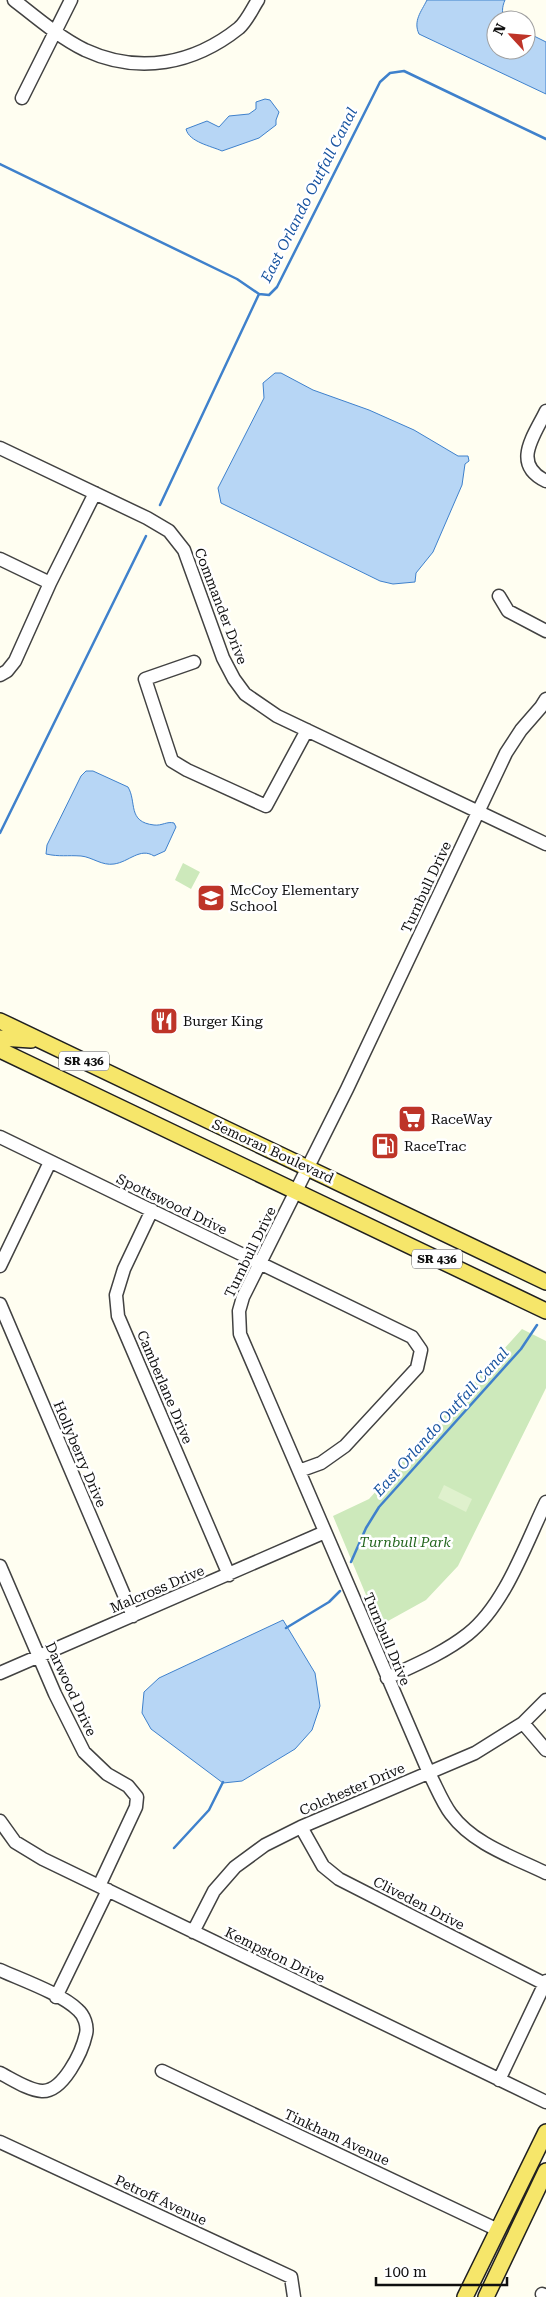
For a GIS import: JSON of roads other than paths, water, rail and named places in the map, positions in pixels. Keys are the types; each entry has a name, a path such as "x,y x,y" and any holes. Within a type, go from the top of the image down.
{"main road":[{"name":"Semoran Boulevard","path":"0,1021 546,1282"},
{"path":"0,1038 42,1041"},
{"name":"Semoran Boulevard","path":"0,1050 544,1310"},
{"path":"465,2297 546,2132"},
{"path":"486,2297 546,2172"},
{"path":"474,2297 489,2263 498,2230"}],"street":[{"path":"14,0 55,33 87,51 141,64 184,60 205,50 240,27 258,0"},
{"path":"22,98 71,0"},
{"path":"541,479 528,466 528,449 546,411"},
{"name":"Commander Drive","path":"0,448 160,524 176,539 189,563 223,658 234,679 246,694 260,705 307,730 546,844"},
{"path":"0,675 7,671 15,660 50,583 95,493"},
{"path":"0,559 50,583"},
{"path":"498,596 508,611 546,631"},
{"path":"194,662 144,679 172,761 187,770 266,806 307,730"},
{"name":"Turnbull Drive","path":"546,699 521,730 506,753 347,1089 259,1263 239,1310 240,1334 387,1678 429,1773 450,1813 467,1832 546,1873"},
{"name":"Spottswood Drive","path":"0,1137 412,1337 421,1350 416,1368 345,1446 321,1463 299,1471"},
{"path":"0,1266 50,1162"},
{"name":"Camberlane Drive","path":"152,1210 124,1269 116,1295 118,1316 229,1575"},
{"name":"Hollyberry Drive","path":"0,1304 134,1616"},
{"path":"387,1678 430,1658 469,1633 495,1604 508,1583 546,1502"},
{"name":"Malcross Drive","path":"0,1673 326,1532"},
{"name":"Darwood Drive","path":"0,1566 54,1694 84,1752 108,1774 128,1786 138,1797 136,1807 103,1888 56,1997"},
{"name":"Colchester Drive","path":"193,1932 214,1891 235,1867 265,1845 301,1827 475,1753 523,1723 546,1700"},
{"path":"523,1723 546,1750"},
{"name":"Kempston Drive","path":"0,1821 15,1842 43,1859 546,2102"},
{"name":"Cliveden Drive","path":"301,1827 323,1866 339,1879 545,1982"},
{"path":"0,1970 79,2010 86,2022 86,2034 64,2080 52,2090 42,2091 31,2088 0,2073"},
{"path":"499,2080 545,1982"},
{"name":"Tinkham Avenue","path":"162,2071 498,2230"},
{"name":"Petroff Avenue","path":"0,2142 291,2277 294,2297"}],"water":[{"path":"427,0 505,0 503,10 486,10 486,60 536,60 536,37 546,42 546,94 419,34 417,21"},
{"path":"265,99 270,100 279,112 276,125 259,138 222,151 191,137 186,129 207,121 219,127 229,116 249,114 256,109 256,102"},
{"path":"275,373 281,373 313,390 369,410 414,430 458,456 468,456 469,461 465,464 462,485 433,552 416,573 415,582 393,584 380,581 221,503 218,488 264,398 263,383"},
{"path":"86,771 93,771 128,787 134,811 140,820 154,825 174,823 176,827 165,851 154,856 144,853 139,854 114,864 101,863 81,856 46,854 47,845 81,776"},
{"path":"283,1620 315,1673 320,1706 312,1730 295,1749 242,1781 223,1783 151,1729 142,1713 144,1692 159,1678"}],"waterway":[{"name":"East Orlando Outfall Canal","path":"0,164 237,279 259,294 269,295 277,287 380,82 390,73 404,71 546,139"},
{"path":"160,505 259,294"},
{"path":"0,833 146,536"},
{"name":"East Orlando Outfall Canal","path":"351,1562 366,1528 379,1507 521,1349 537,1325"},
{"name":"East Orlando Outfall Canal","path":"286,1628 329,1602 340,1591"},
{"name":"East Orlando Outfall Canal","path":"174,1848 209,1810 223,1782"}],"place":[{"name":"McCoy Elementary School","path":"211,898"},
{"name":"Burger King","path":"164,1021"},
{"name":"RaceWay","path":"412,1119"},
{"name":"RaceTrac","path":"385,1146"}],"park label":[{"name":"Turnbull Park","path":"405,1542"}]}
